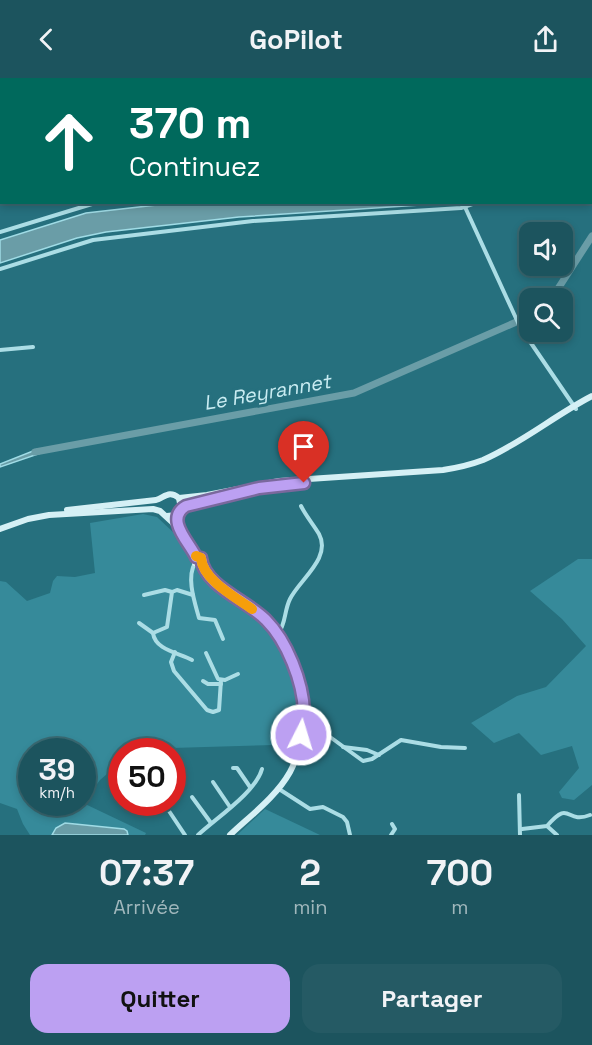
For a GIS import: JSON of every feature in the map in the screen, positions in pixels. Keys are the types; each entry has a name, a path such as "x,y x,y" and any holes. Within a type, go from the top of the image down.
{"main road":[{"path":"167,516 171,517 186,506 281,485 431,475 463,470 501,455 592,396"},
{"path":"0,527 26,515 160,499 168,494 179,498 279,481 461,467 499,452 575,408 592,401"},
{"path":"179,498 178,520 181,534"},
{"path":"160,499 158,507 160,511"},
{"path":"0,527 49,515 145,509 160,511 167,516 198,561 218,584 266,620 278,634 292,660 304,708 304,718 294,762 278,788 230,835"}],"street":[{"path":"0,232 92,204"},
{"path":"0,269 93,240 253,221 465,207 473,204"},
{"path":"465,207 518,321 575,408"},
{"path":"0,350 33,347"},
{"path":"278,634 284,627 285,613 290,598 309,572 321,550 319,534 302,506"},
{"path":"198,561 191,572 199,618 216,620 223,639"},
{"path":"144,595 177,590 194,595"},
{"path":"153,633 167,627 172,592"},
{"path":"139,623 153,633 156,643 192,660"},
{"path":"175,652 171,662 174,671 207,710 213,712 219,710 221,682"},
{"path":"206,652 216,678 221,682"},
{"path":"203,681 208,684 221,682 238,674"},
{"path":"304,718 363,761 380,755 401,740 441,747 465,748"},
{"path":"342,746 367,750 380,755"},
{"path":"233,768 237,768 250,787"},
{"path":"198,835 250,787 262,769"},
{"path":"213,782 230,807"},
{"path":"278,788 310,808 323,807 343,817 347,822 350,835"},
{"path":"519,795 522,829 520,835"},
{"path":"192,797 211,823"},
{"path":"522,829 548,826 558,813 562,812 583,818 590,815"},
{"path":"173,816 186,835"},
{"path":"392,824 395,830 392,835"},
{"path":"548,826 557,835"}],"shaded area":[{"path":"165,204 436,204 239,217 106,232 77,238 0,263 0,240 86,213"},
{"path":"38,449 44,449 44,452 0,467 0,464"},
{"path":"143,514 157,517 174,533 200,572 230,602 278,634 295,686 300,718 293,757 274,745 186,748 186,738 108,738 108,773 96,785 96,738 18,738 18,812 17,809 0,803 0,581 6,582 27,601 50,593 57,576 75,577 95,573 90,523"},
{"path":"578,559 592,559 592,785 574,800 562,798 559,792 579,768 572,746 541,755 519,733 494,743 471,723 517,696 546,687 586,646 562,619 530,591"},
{"path":"96,809 146,833 145,835 30,835 20,816 96,816"},
{"path":"265,809 320,835 237,835"},
{"path":"65,823 124,829 128,835 52,835 56,828"}],"waterway":[{"name":"Le Reyrannet","path":"558,288 592,236"},
{"name":"Le Reyrannet","path":"35,452 354,393 519,321"}],"slow traffic":[{"path":"196,556 201,558 201,563 218,584 252,609"}],"route":[{"path":"301,735 304,708 287,648 266,620 213,579 201,563 201,558 196,557 181,534 178,520 179,512 186,506 259,488 304,483"}]}
